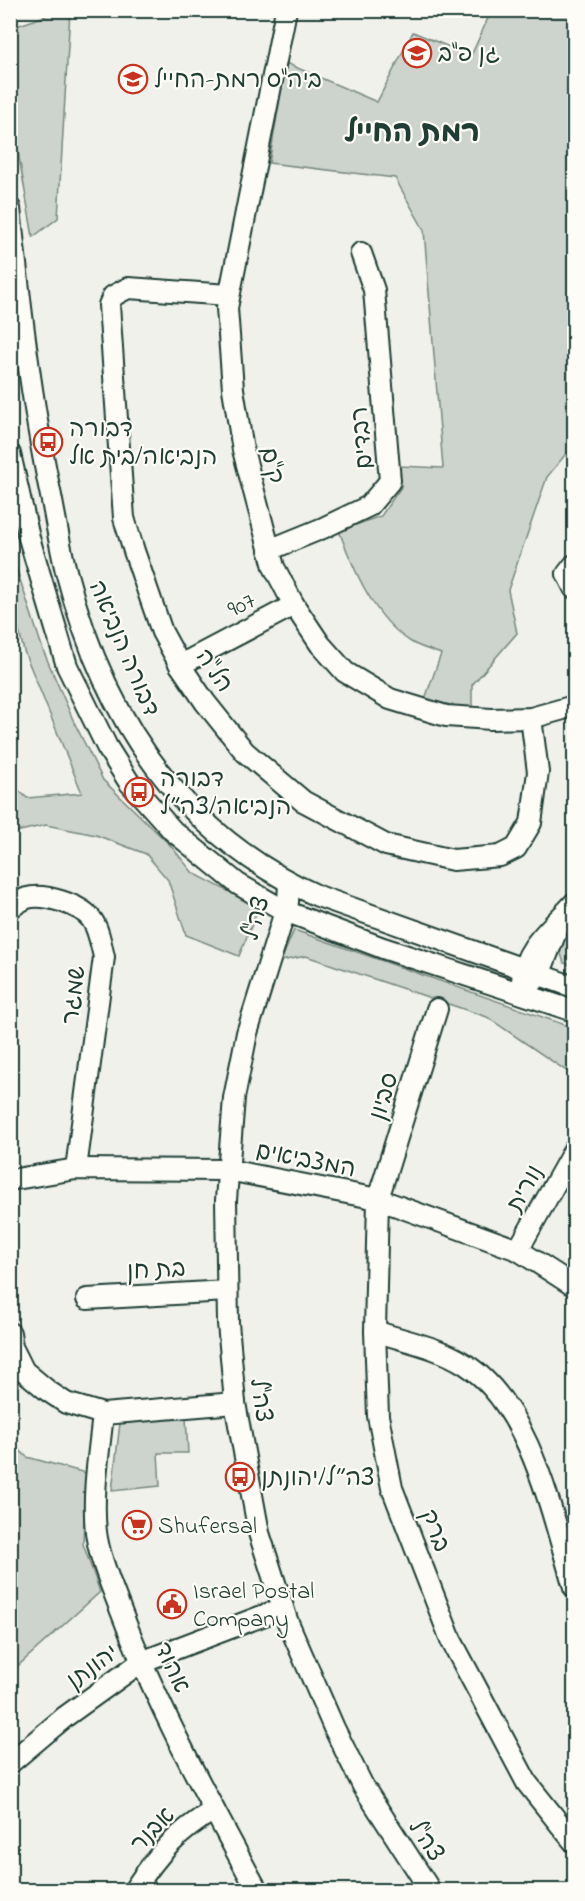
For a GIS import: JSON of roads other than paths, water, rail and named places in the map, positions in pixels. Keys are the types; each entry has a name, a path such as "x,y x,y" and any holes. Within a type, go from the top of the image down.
{"street":[{"name":"ק\"ם","path":"284,11 227,308 239,430 259,516 274,567 294,605 320,644 345,672 390,699 446,716 490,719 531,718 574,706"},
{"name":"דבורה הנביאה","path":"10,208 41,454 66,571 87,637 127,724 145,755 167,783 210,827 241,852 289,883 318,896 574,987"},
{"name":"רבדים","path":"270,550 369,506 390,481 374,290 361,253"},
{"name":"הל\"ה","path":"229,295 128,288 113,296 109,305 124,518 162,632 180,665 205,702 245,752 303,801 386,845 453,860 500,856 516,848 531,823 538,772 531,718"},
{"path":"10,454 16,501 67,666 107,747 129,782 173,831 238,884 281,909 383,948 574,1011"},
{"path":"16,501 50,493"},
{"path":"574,565 567,574 574,588"},
{"name":"907","path":"180,665 294,605"},
{"name":"צה\"ל","path":"289,883 289,896 281,909 237,1033 223,1095 222,1291 217,1325 229,1403 277,1610 324,1733 356,1792 419,1890"},
{"name":"שמגר","path":"10,908 27,898 53,898 77,908 92,919 100,938 104,957 76,1169"},
{"path":"522,993 538,942 572,906"},
{"name":"סביון","path":"378,1199 437,1009"},
{"name":"נורית","path":"518,1250 574,1150"},
{"name":"המצביאים","path":"10,1180 76,1169 222,1170 378,1199 518,1250 574,1286"},
{"name":"ברק","path":"378,1199 375,1331 378,1416 392,1488 446,1629 527,1783 574,1842"},
{"name":"בת חן","path":"87,1299 222,1291"},
{"path":"375,1331 466,1364 492,1387 516,1419 534,1456 574,1587"},
{"path":"10,1333 12,1347 24,1371 66,1403 103,1414 229,1403"},
{"name":"אהוד","path":"103,1414 96,1493 96,1534 109,1578 141,1662 257,1890"},
{"name":"צה\"ל","path":"277,1610 363,1786 430,1890"},
{"name":"יהונתן","path":"10,1763 66,1716 141,1662 277,1610"},
{"name":"אבנר","path":"134,1890 165,1847 195,1821 214,1809"}],"place":[{"name":"גן פ\"ב","path":"417,53"},
{"name":"ביה\"ס רמת-החייל","path":"133,79"},
{"name":"דבורה הנביאה/בית אל","path":"48,442"},
{"name":"דבורה הנביאה/צה״ל","path":"139,792"},
{"name":"צה״ל/יהונתן","path":"240,1477"},
{"name":"Shufersal","path":"137,1525"},
{"name":"Israel Postal Company","path":"172,1604"}],"district":[{"name":"רמת החייל","path":"412,131"}]}
